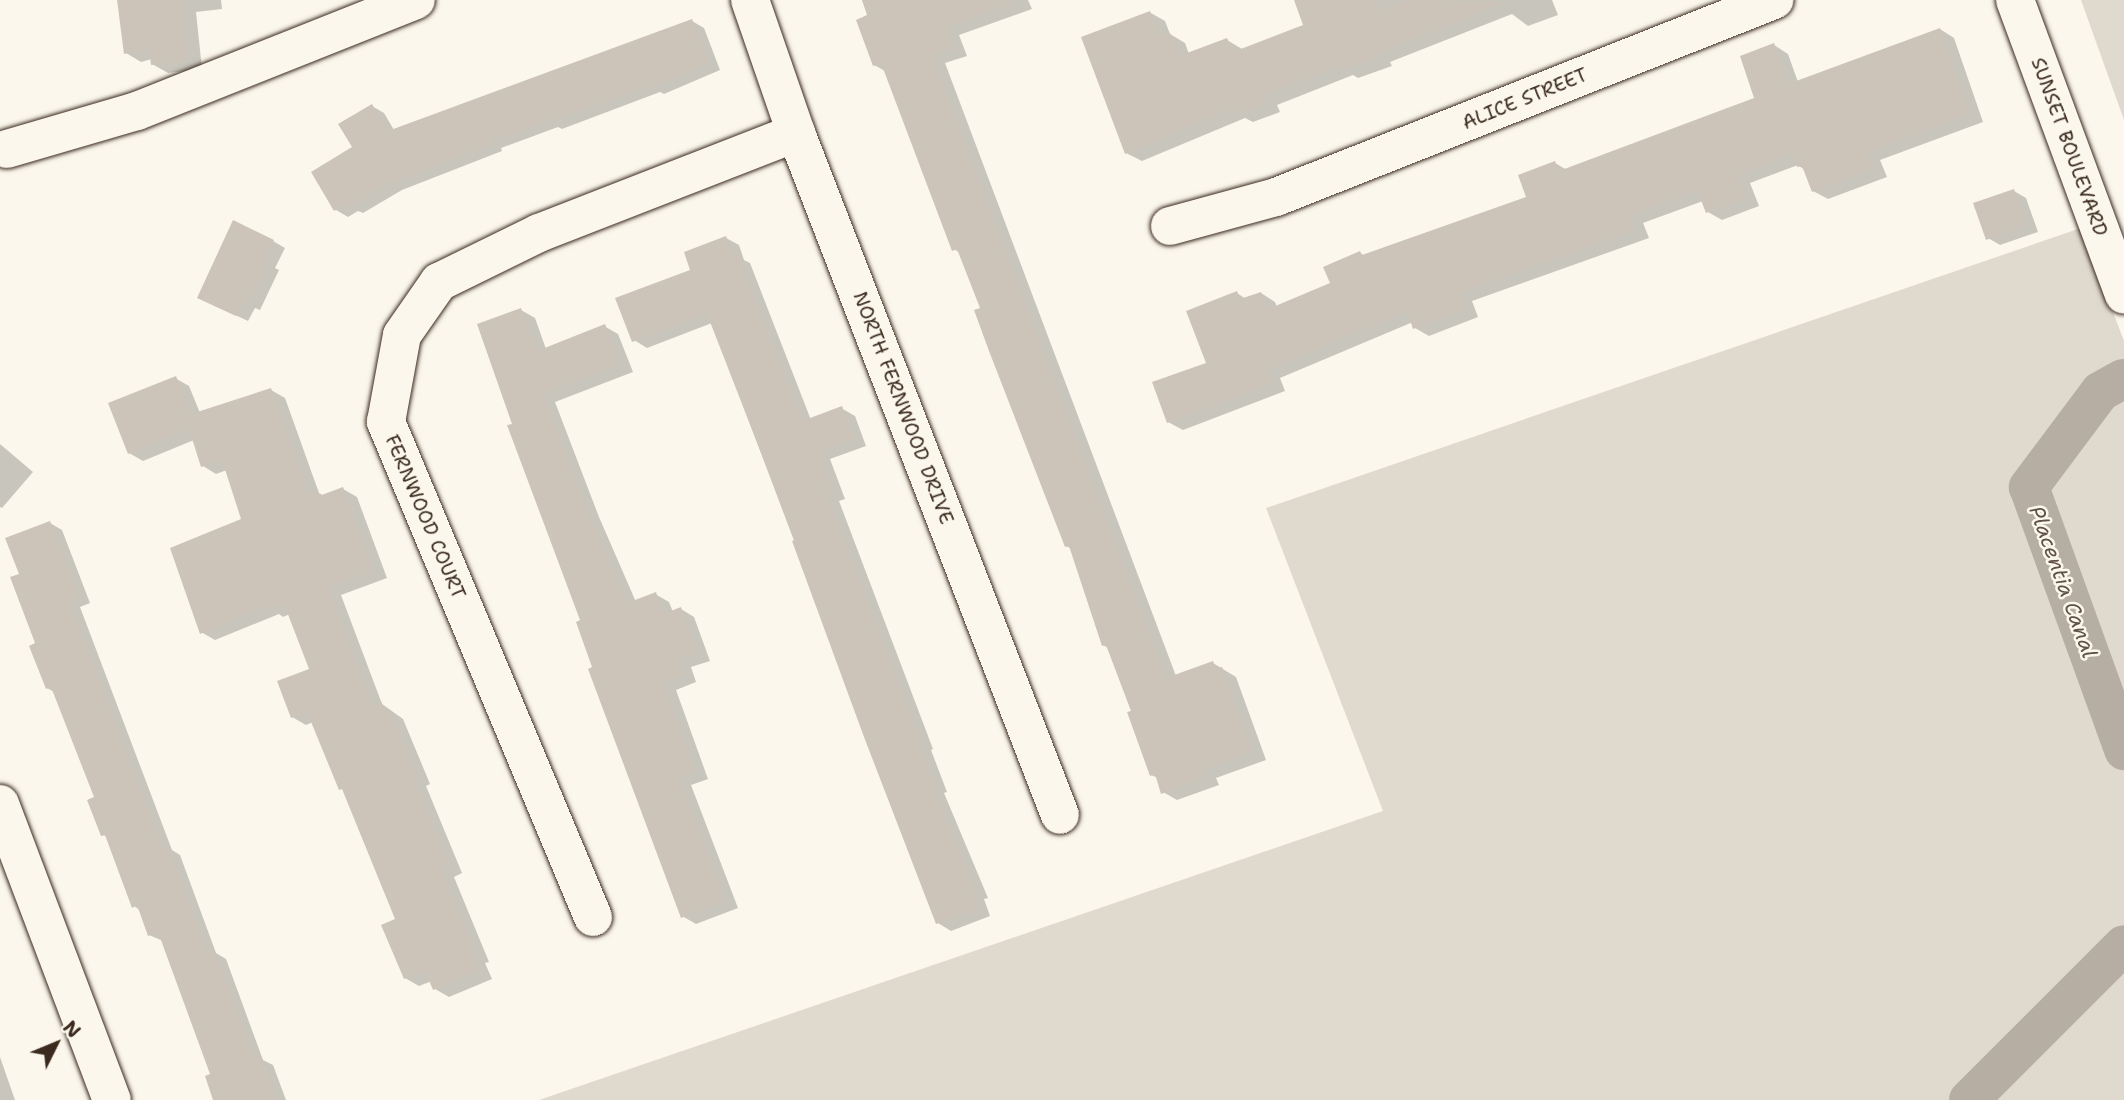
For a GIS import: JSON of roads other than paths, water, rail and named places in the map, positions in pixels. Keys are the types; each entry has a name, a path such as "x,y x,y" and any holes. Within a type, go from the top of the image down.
{"street":[{"path":"7,149 137,111 416,0"},
{"name":"NORTH FERNWOOD DRIVE","path":"750,0 796,133 1060,815"},
{"name":"ALICE STREET","path":"1170,226 1276,197 1774,0"},
{"name":"SUNSET BOULEVARD","path":"2015,0 2124,295"},
{"name":"FERNWOOD COURT","path":"593,916 386,422 402,335 439,282 539,233 796,133"},
{"path":"0,804 112,1100"}],"waterway":[{"name":"Placentia Canal","path":"2123,379 2100,392 2029,487 2124,750"},
{"name":"Placentia Canal","path":"1969,1100 2124,945"}]}
